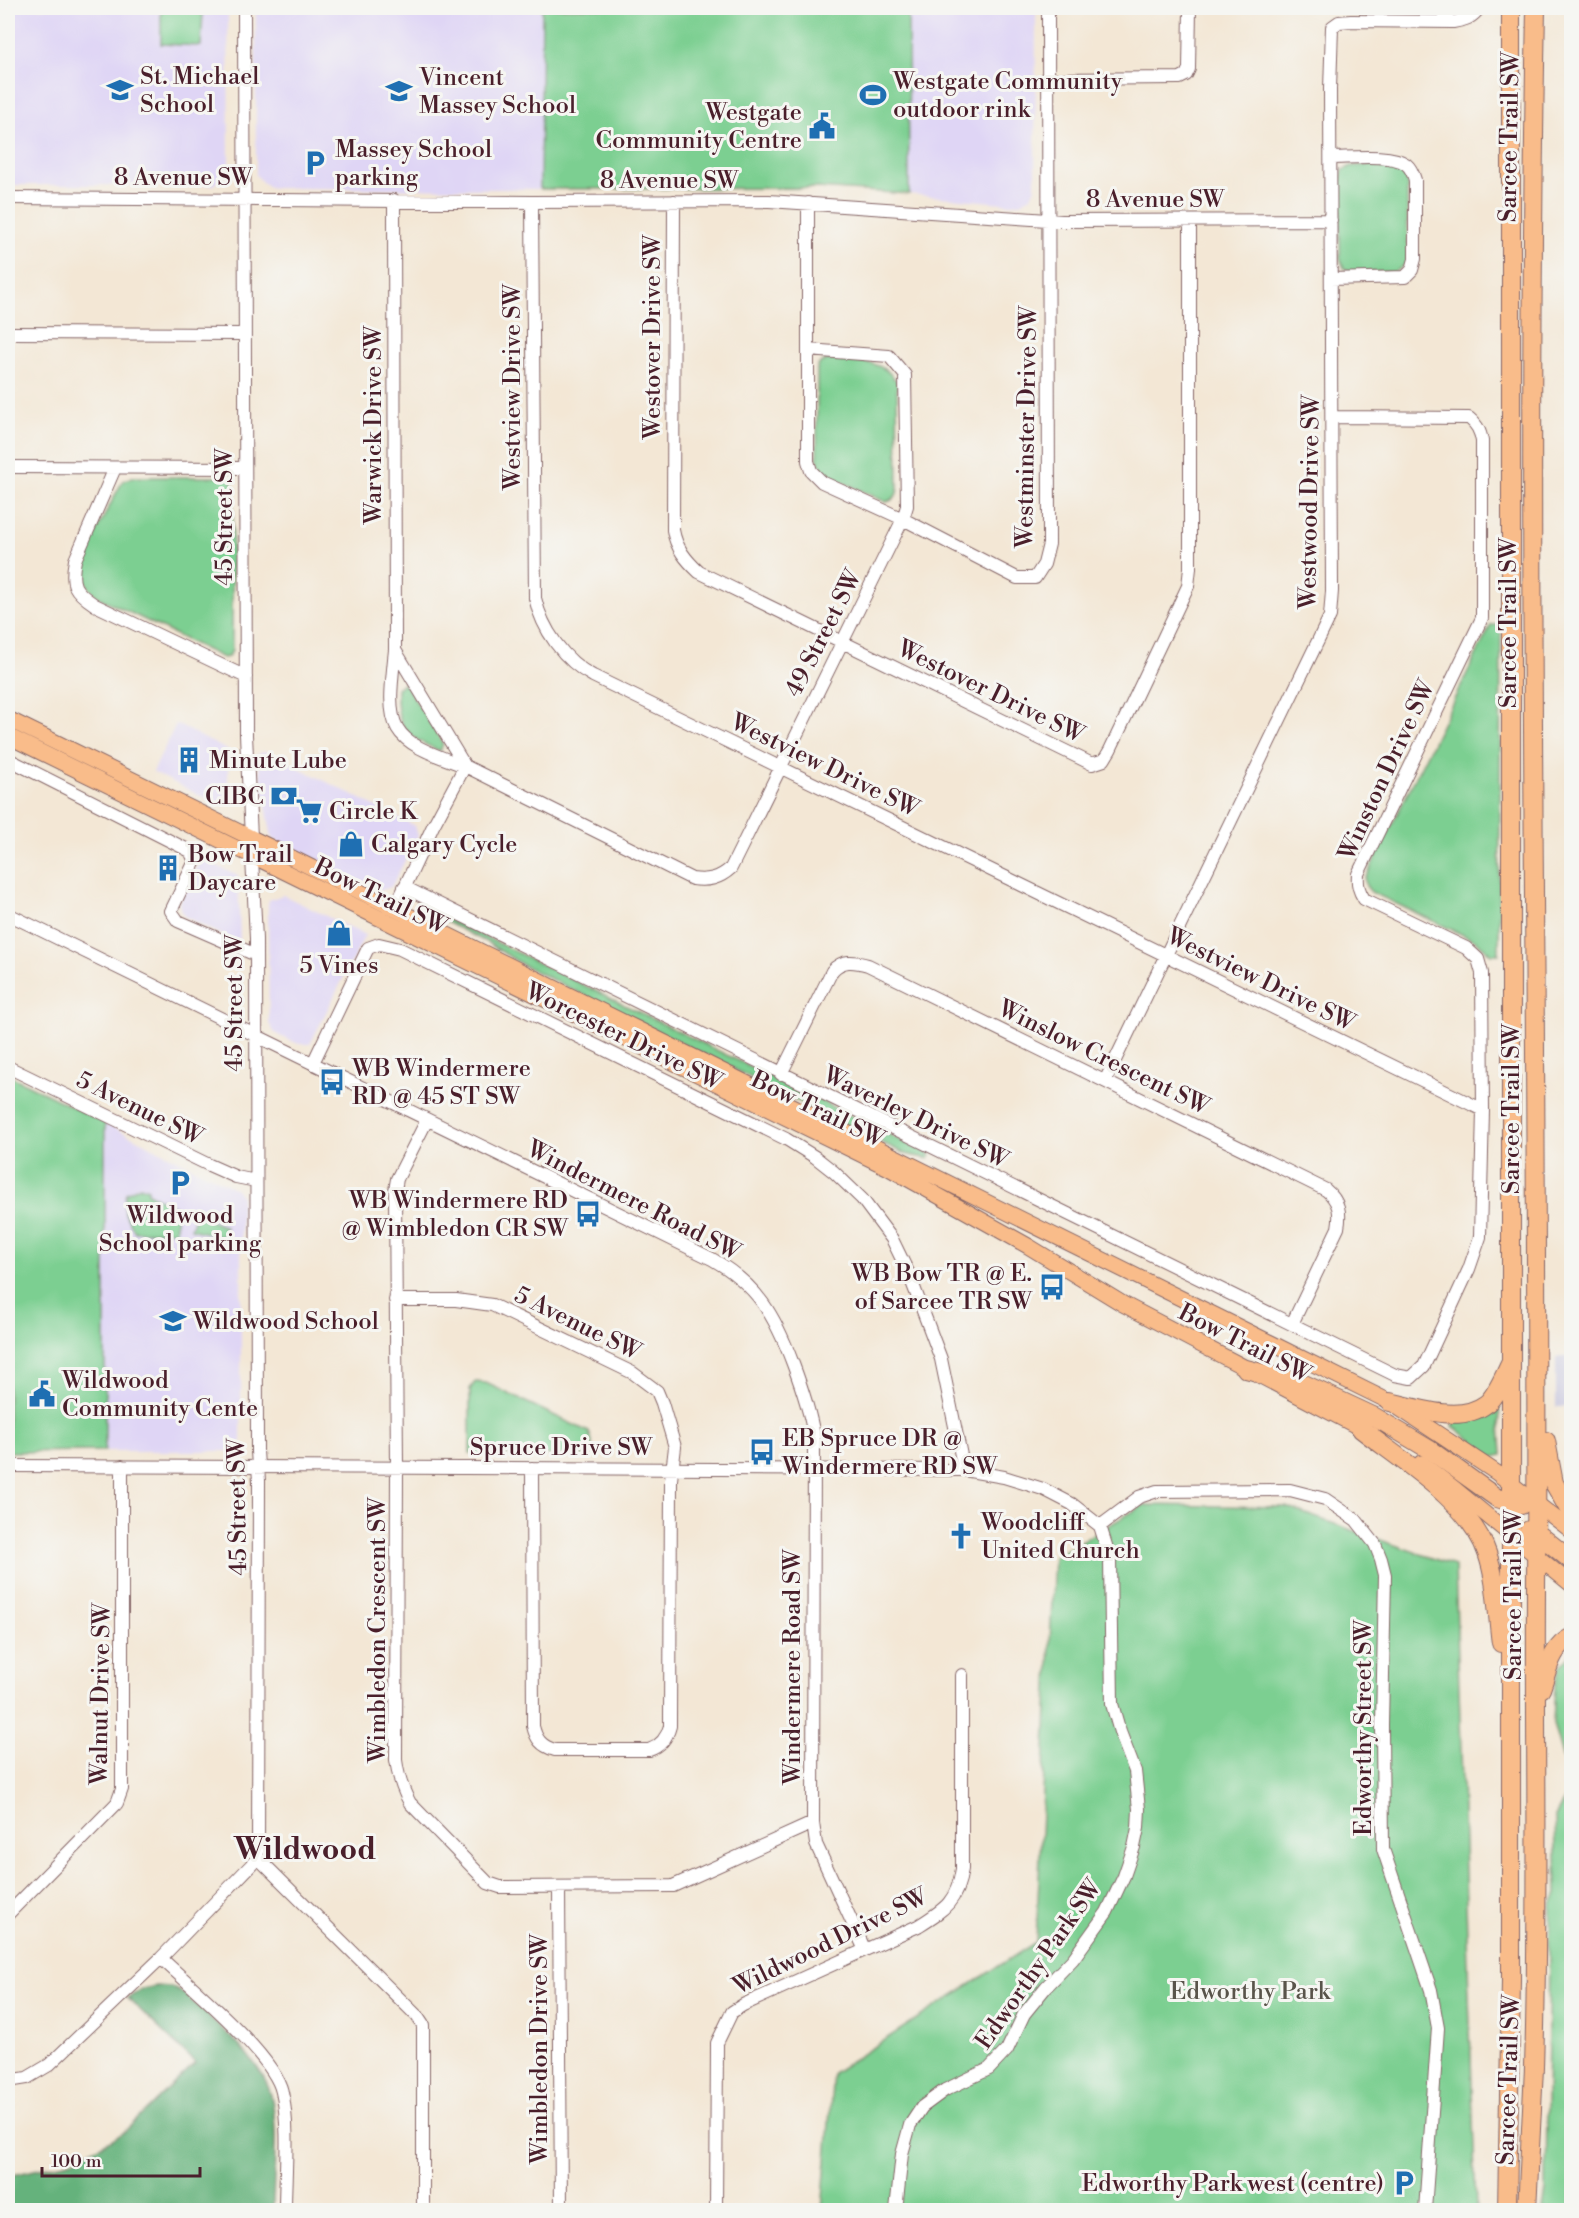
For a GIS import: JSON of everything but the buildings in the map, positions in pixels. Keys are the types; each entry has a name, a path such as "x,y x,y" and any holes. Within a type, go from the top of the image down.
{"highway":[{"name":"Sarcee Trail SW","path":"1507,2211 1511,1991 1511,8"},
{"name":"Sarcee Trail SW","path":"1527,2211 1534,2076 1536,1962 1538,1533 1532,825 1531,269 1536,8"},
{"path":"1390,1402 1434,1411 1468,1412 1486,1404 1511,1362"},
{"path":"1246,1369 1304,1384 1375,1417 1430,1450 1497,1498 1520,1505 1537,1504"},
{"path":"1537,1397 1542,1408 1551,1472 1561,1499 1572,1515"},
{"path":"1361,1429 1446,1495 1475,1528 1486,1548 1493,1576 1502,1658 1510,1698"},
{"path":"1511,1534 1518,1529 1538,1533 1572,1561"},
{"path":"1536,1702 1555,1651 1572,1636"}],"main road":[{"name":"Bow Trail SW","path":"8,719 395,908 1390,1402 1511,1485 1572,1531"},
{"name":"Bow Trail SW","path":"8,736 855,1151 1028,1246 1123,1304 1361,1429 1417,1461 1572,1585"},
{"path":"1028,1246 1029,1234 1043,1229"}],"street":[{"name":"45 Street SW","path":"244,8 246,677 256,1036 258,1858"},
{"name":"Westminster Drive SW","path":"808,203 808,462 811,471 822,482 903,519 1017,578 1035,578 1044,564 1049,544 1048,8"},
{"path":"1048,79 1180,78 1186,75 1189,69 1190,8"},
{"name":"Westwood Drive SW","path":"1105,1081 1330,616 1332,417 1330,42 1332,27 1340,22 1351,21 1454,22 1476,14 1479,8"},
{"path":"1331,158 1392,158 1404,162 1412,170 1415,259 1412,270 1405,277 1331,279"},
{"name":"8 Avenue SW","path":"8,198 808,203 1048,220 1330,220"},
{"name":"Warwick Drive SW","path":"394,200 395,650 392,713 398,732 408,742 435,756 465,766 692,879 706,880 721,876 731,868 781,767"},
{"name":"Westover Drive SW","path":"674,201 673,506 675,541 688,562 699,572 1092,764 1104,760 1110,750 1188,586 1190,568 1190,220"},
{"name":"Westview Drive SW","path":"532,202 535,588 540,614 570,660 585,672 1483,1110"},
{"path":"8,333 244,334"},
{"name":"49 Street SW","path":"781,767 903,519 907,506 905,375 889,356 808,350"},
{"name":"Winston Drive SW","path":"1332,417 1469,418 1475,423 1482,441 1482,618 1358,874 1359,891 1364,899 1466,948 1478,959 1482,973 1483,1110 1480,1237 1469,1269 1424,1366 1418,1374 1411,1378"},
{"path":"8,467 245,468"},
{"path":"115,468 75,560 72,576 79,594 95,605 246,677"},
{"path":"395,650 465,766 433,826 395,908"},
{"path":"8,759 190,851 195,861 171,911 178,921 255,956"},
{"name":"Waverley Drive SW","path":"404,887 1395,1375 1411,1378"},
{"name":"Windermere Road SW","path":"8,914 712,1259 742,1279 760,1298 775,1320 802,1387 814,1436 813,1823 816,1844 864,1948"},
{"name":"Worcester Drive SW","path":"313,1064 368,948 379,944 400,949 786,1140 815,1157 862,1199 892,1239 909,1274 942,1359 964,1470"},
{"name":"Winslow Crescent SW","path":"781,1074 832,971 838,964 854,961 868,965 1326,1190 1336,1198 1340,1215 1338,1228 1292,1324"},
{"name":"5 Avenue SW","path":"8,1067 209,1165 236,1177 256,1181"},
{"name":"Wimbledon Crescent SW","path":"427,1120 397,1179 395,1190 396,1760 405,1794 410,1803 488,1882 500,1887 672,1886 813,1823"},
{"name":"5 Avenue SW","path":"395,1300 456,1300 492,1305 633,1373 657,1391 675,1447 672,1468 670,1726 668,1736 661,1744 648,1750 555,1750 544,1747 539,1742 533,1726 532,1468"},
{"name":"Spruce Drive SW","path":"8,1466 964,1470 1004,1477 1042,1489 1072,1504 1100,1526"},
{"name":"Walnut Drive SW","path":"8,1914 117,1803 122,1789 122,1466"},
{"name":"Edworthy Street SW","path":"1100,1526 1139,1497 1157,1491 1290,1490 1325,1500 1342,1509 1356,1520 1375,1544 1385,1575 1382,1725 1383,1849 1431,1990 1438,2028 1425,2211"},
{"name":"Edworthy Park SW","path":"896,2211 902,2154 910,2125 922,2107 945,2090 989,2069 1007,2050 1024,2014 1073,1959 1107,1912 1124,1876 1134,1847 1139,1809 1138,1791 1135,1771 1112,1704 1110,1558 1100,1526"},
{"name":"Wildwood Drive SW","path":"716,2211 717,2043 732,2012 864,1948 918,1926 940,1913 950,1903 959,1886 962,1869 962,1675"},
{"path":"8,2081 27,2078 49,2066 258,1858 347,1945 417,2016 423,2025 423,2211"},
{"name":"Wimbledon Drive SW","path":"559,1887 561,2211"},
{"path":"160,1958 260,2054 279,2082 285,2120 285,2211"}],"shaded area":[{"name":"St. Michael School","path":"11,8 228,8 229,172 214,185 11,185"},
{"name":"Vincent Massey School","path":"256,8 542,8 540,189 271,188 263,183 256,175"},
{"path":"908,8 1036,8 1035,188 1031,196 1023,202 1012,204 909,194"},
{"path":"176,724 229,751 225,803 217,804 153,772"},
{"path":"265,751 415,826 418,836 391,887 379,891 272,839 257,755"},
{"path":"201,858 238,876 240,940 231,939 184,916 179,904"},
{"path":"283,895 365,935 310,1044 299,1044 280,1036 274,1032 269,1023 268,905 269,900"},
{"name":"Wildwood School","path":"105,1123 236,1189 241,1196 241,1443 237,1451 105,1451"},
{"path":"1556,1357 1571,1357 1571,1407 1556,1407"}],"green space":[{"path":"161,8 203,12 201,46 161,44"},
{"path":"542,8 908,8 909,194 817,188 540,189"},
{"path":"1352,166 1390,166 1403,171 1407,177 1408,256 1405,265 1395,272 1351,272 1344,268 1340,258 1340,179 1343,170"},
{"path":"827,360 867,362 884,368 897,382 898,490 891,500 886,502 827,475 819,464 817,456 817,368 820,363"},
{"path":"132,477 226,477 231,479 233,485 232,651 228,657 223,658 100,598 87,584 83,566 85,558 99,525 121,484"},
{"path":"1491,625 1501,625 1499,954 1491,954 1476,941 1371,892 1366,886 1365,879"},
{"path":"403,684 443,744 440,751 410,735 401,721 398,712 397,688"},
{"path":"420,905 931,1155 929,1159 905,1154 523,965 488,943 425,911"},
{"path":"8,1075 105,1123 105,1451 8,1452"},
{"path":"140,1186 148,1189 148,1193 176,1207 176,1231 135,1232 125,1214 124,1205 126,1193"},
{"path":"196,1215 226,1227 222,1237 191,1229"},
{"path":"475,1382 486,1383 589,1432 592,1441 591,1455 470,1454 470,1389"},
{"path":"1494,1406 1499,1408 1502,1455 1494,1457 1453,1426 1455,1422 1476,1418"},
{"name":"Edworthy Park","path":"1144,1505 1286,1507 1455,1566 1476,2210 822,2210 833,2073 1036,1942 1054,1557"},
{"path":"1571,1654 1571,2210 1543,2210 1546,2190 1549,1948 1551,1906 1557,1893 1555,1816 1566,1798 1569,1781 1553,1724 1555,1685 1560,1666"},
{"path":"157,1986 171,1987 184,1994 234,2040 266,2081 271,2095 275,2121 273,2210 8,2210 8,2130 13,2175 69,2162 122,2134 195,2063 128,1998 142,1989"}],"place":[{"name":"St. Michael School","path":"120,90"},
{"name":"Vincent Massey School","path":"399,91"},
{"name":"Westgate Community outdoor rink","path":"873,95"},
{"name":"Westgate Community Centre","path":"822,126"},
{"name":"Massey School parking","path":"315,163"},
{"name":"Minute Lube","path":"189,760"},
{"name":"CIBC","path":"284,796"},
{"name":"Circle K","path":"309,811"},
{"name":"Calgary Cycle","path":"351,844"},
{"name":"Bow Trail Daycare","path":"168,868"},
{"name":"5 Vines","path":"339,933"},
{"name":"WB Windermere RD @ 45 ST SW","path":"332,1082"},
{"name":"Wildwood School parking","path":"180,1183"},
{"name":"WB Windermere RD @ Wimbledon CR SW","path":"588,1214"},
{"name":"WB Bow TR @ E. of Sarcee TR SW","path":"1052,1287"},
{"name":"Wildwood School","path":"173,1321"},
{"name":"Wildwood Community Cente","path":"42,1394"},
{"name":"EB Spruce DR @ Windermere RD SW","path":"762,1452"},
{"name":"Woodcliff United Church","path":"961,1536"},
{"name":"Edworthy Park west (centre)","path":"1404,2183"}],"district":[{"name":"Wildwood","path":"305,1849"}]}
